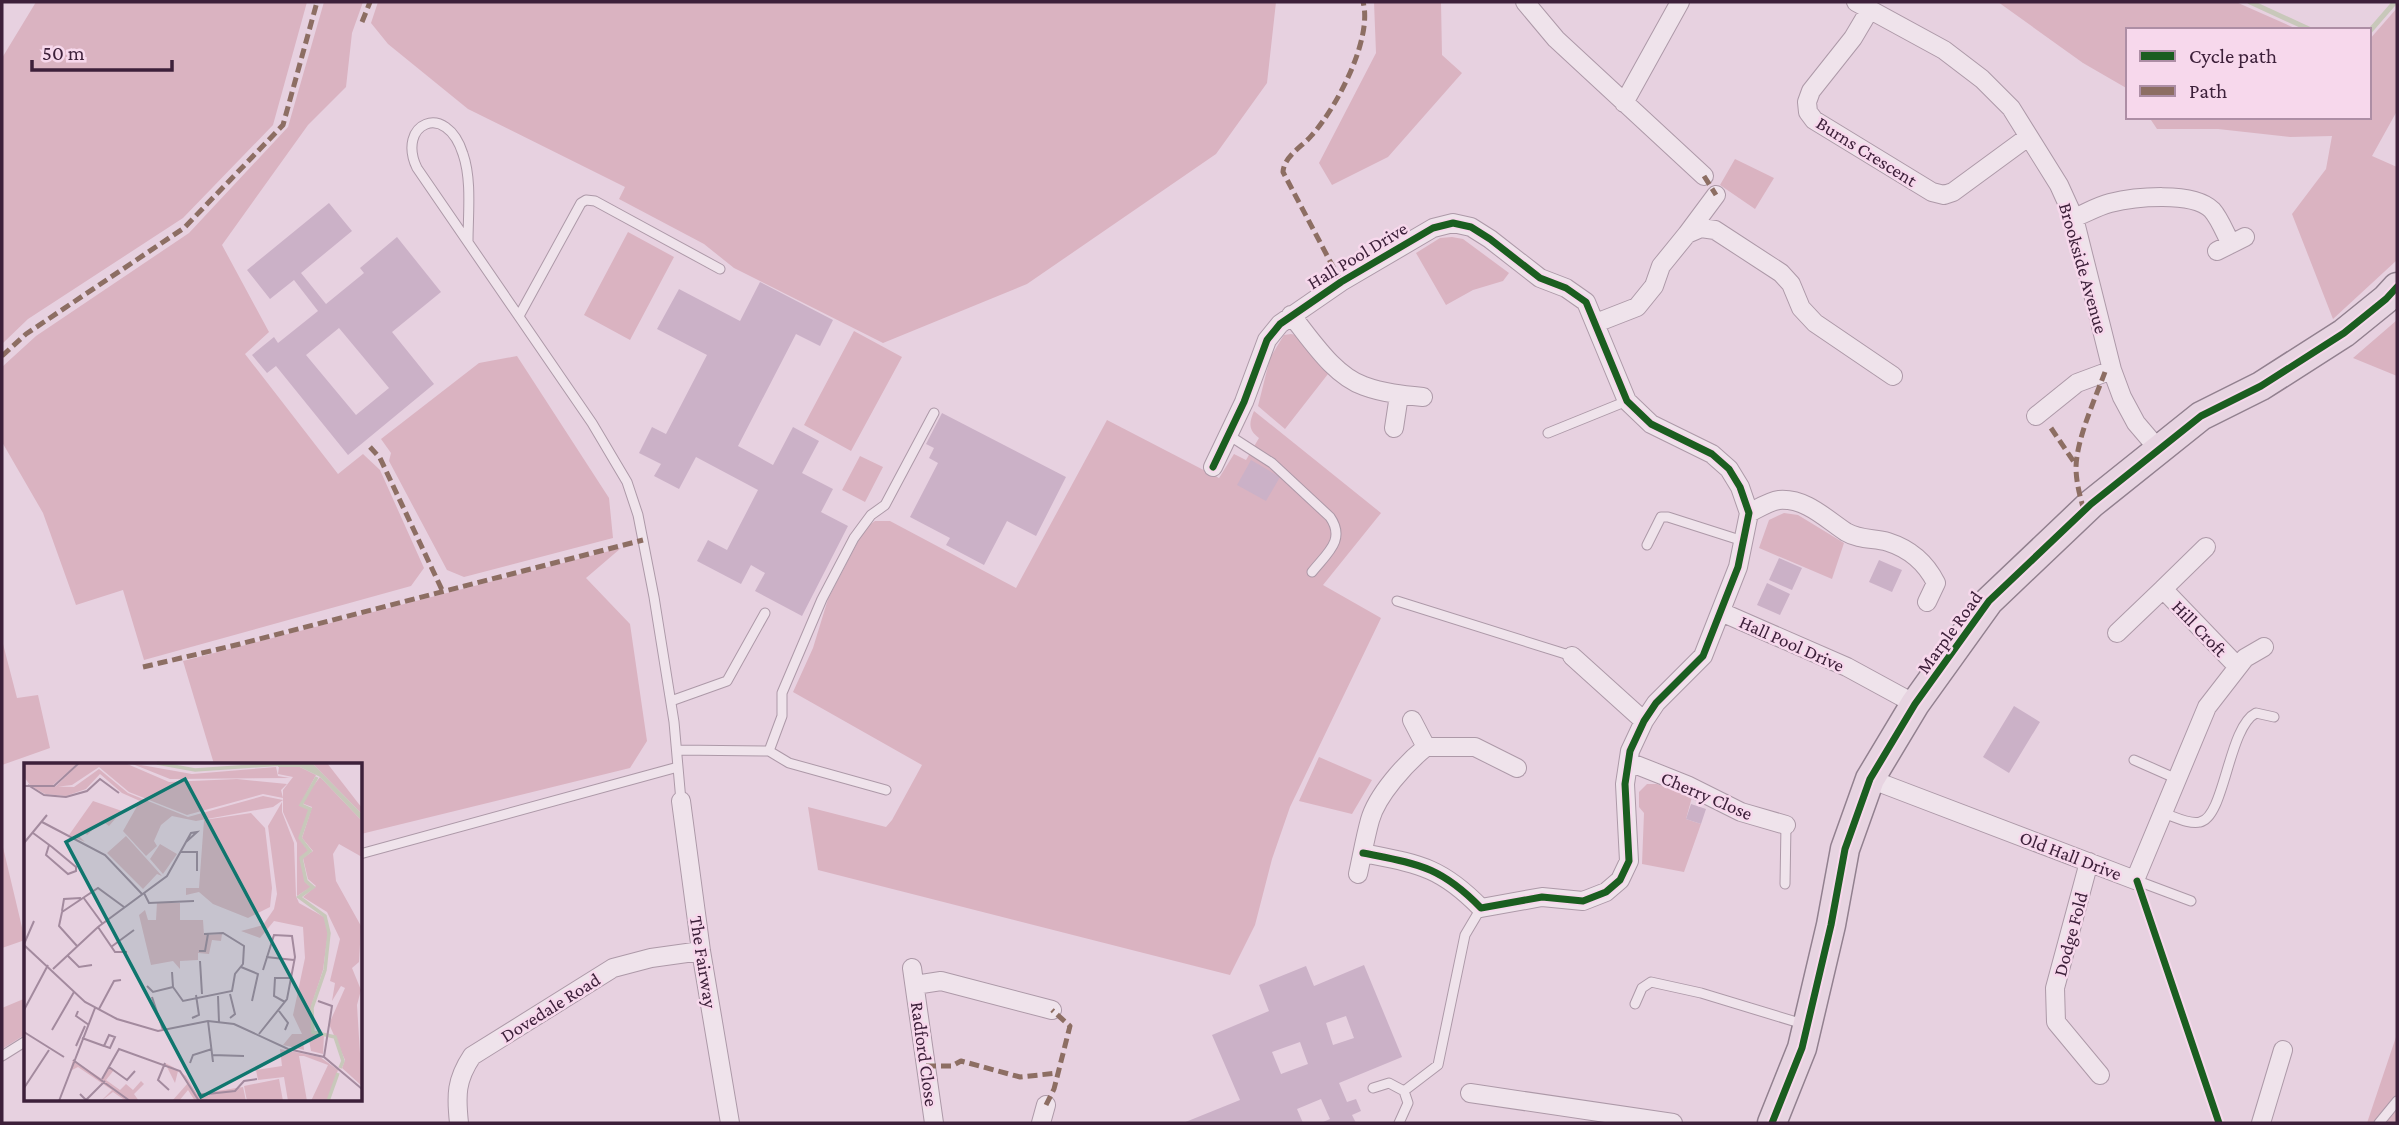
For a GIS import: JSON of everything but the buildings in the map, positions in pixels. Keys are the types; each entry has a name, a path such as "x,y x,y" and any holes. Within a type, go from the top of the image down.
{"main road":[{"name":"Marple Road","path":"1772,1123 1802,1048 1831,925 1845,849 1870,779 1915,705 1989,601 2091,504 2201,416 2261,386 2344,333 2397,287"}],"street":[{"path":"1525,2 1556,39 1704,176"},
{"path":"1624,103 1680,2"},
{"name":"Brookside Avenue","path":"1862,6 1944,50 1982,79 2011,108 2059,185 2074,218 2112,370 2136,423 2159,450"},
{"name":"Burns Crescent","path":"1862,6 1853,38 1811,90 1807,102 1808,112 1814,120 1932,192 1944,195 1953,192 2028,137"},
{"path":"1596,323 1637,307 1654,286 1661,266 1716,195"},
{"path":"2074,218 2111,203 2166,197 2192,200 2213,211 2231,244"},
{"name":"Hall Pool Drive","path":"1213,467 1230,436 1267,340 1291,315 1433,228 1453,223 1471,227 1540,278 1566,288 1586,302 1627,401 1651,425 1712,454 1729,469 1740,487 1749,513 1738,567 1721,612 1847,667 1915,705"},
{"path":"1687,234 1701,228 1716,230 1781,272 1791,284 1801,307 1815,323 1892,376"},
{"path":"1291,315 1332,365 1362,386 1399,395 1423,397"},
{"path":"2051,428 2033,413 2077,383 2112,370"},
{"path":"1394,428 1399,395"},
{"path":"1749,513 1778,500 1806,506 1828,517 1847,533 1888,542 1915,555 1929,569 1936,583 1927,602"},
{"name":"Hill Croft","path":"2117,633 2206,547"},
{"name":"Hill Croft","path":"2163,589 2238,667"},
{"path":"1363,853 1414,863 1443,874 1481,908 1542,897 1583,901 1605,892 1620,880 1629,861 1625,784 1630,751 1644,721 1656,704 1703,656 1721,612"},
{"name":"Old Hall Drive","path":"1870,779 2135,880 2207,707 2245,658 2264,647"},
{"path":"1572,656 1644,721"},
{"path":"1412,720 1426,747"},
{"path":"1358,874 1370,818 1378,803 1409,761 1426,747 1475,747 1517,768"},
{"name":"Cherry Close","path":"1629,762 1687,785 1741,812 1786,825"},
{"name":"The Fairway","path":"681,801 701,951 730,1123"},
{"name":"Dodge Fold","path":"2089,862 2055,988 2056,1022 2100,1075"},
{"name":"Dovedale Road","path":"459,1123 457,1088 462,1071 472,1056 614,968 651,958 701,951"},
{"name":"Radford Close","path":"934,1123 913,976 1032,998 1052,1010"},
{"path":"2261,1123 2283,1050"},
{"path":"1470,1093 1673,1123"},
{"path":"1041,1123 1046,1105"}],"lane":[{"path":"468,242 466,164 458,140 444,124 434,121 416,132 411,142 410,154 417,168 592,423 627,482 638,515 671,701 681,801"},
{"path":"519,316 581,203 586,200 595,201 720,269"},
{"path":"1548,433 1627,401"},
{"path":"769,751 782,716 782,693 822,599 854,538 871,515 884,505 934,413"},
{"path":"1230,436 1272,463 1330,517 1337,527 1333,546 1312,572"},
{"path":"1647,545 1661,517 1743,541"},
{"path":"1397,601 1572,656"},
{"path":"671,701 727,681 765,613"},
{"path":"2163,813 2200,823 2204,820 2216,804 2243,723 2256,713 2274,717"},
{"path":"677,750 769,751 789,763 886,790"},
{"path":"2134,760 2177,779"},
{"path":"362,853 678,767"},
{"path":"1784,884 1786,825"},
{"path":"2135,880 2191,901"},
{"path":"1404,1091 1438,1065 1465,935 1481,908"},
{"path":"1635,1004 1642,988 1651,982 1702,993 1808,1025"},
{"path":"2,1056 24,1042"},
{"path":"1373,1088 1389,1083 1404,1091 1408,1103 1399,1123"},
{"path":"2379,1123 2397,1101"}],"shaded area":[{"path":"36,2 307,2 273,125 183,218 28,319 2,344 2,58"},
{"path":"324,2 363,2 352,33 346,87 308,125 222,245 269,332 245,354 338,474 363,454 380,470 424,568 411,586 144,660 123,590 76,605 43,513 2,442 2,367 36,336 189,233 288,127"},
{"path":"378,2 1276,2 1267,83 1216,154 1027,284 883,343 734,268 704,244 619,199 625,187 468,109 388,44 371,23"},
{"path":"1374,2 1441,2 1442,55 1462,73 1388,157 1332,185 1319,163 1376,53"},
{"path":"1998,2 2236,2 2294,28 2126,28 2126,88 2083,63"},
{"path":"2397,8 2397,111 2372,156 2397,167 2397,260 2333,319 2292,214 2326,169 2332,136 2290,137 2218,129 2157,129 2150,119 2371,119 2371,38"},
{"path":"1735,159 1774,178 1755,209 1720,185"},
{"path":"628,232 674,257 630,340 584,315"},
{"path":"1440,238 1463,239 1509,273 1503,281 1473,290 1446,305 1416,253"},
{"path":"2397,320 2397,376 2353,358"},
{"path":"854,331 902,357 851,451 804,425"},
{"path":"1284,335 1296,335 1328,374 1285,429 1258,406 1270,358"},
{"path":"517,356 609,498 613,538 464,577 447,570 389,461 391,453 381,439 479,363"},
{"path":"1254,411 1381,513 1323,585 1381,618 1290,807 1272,859 1255,925 1230,975 818,870 808,807 886,827 922,765 793,692 813,648 828,599 865,528 875,521 890,521 1016,588 1107,420 1219,478 1234,454 1246,460 1259,438 1250,426"},
{"path":"860,456 883,467 865,502 842,490"},
{"path":"1784,513 1798,515 1844,543 1832,579 1759,548 1769,520"},
{"path":"621,548 586,578 630,624 647,741 630,768 362,834 362,763 214,763 183,661"},
{"path":"2,640 17,698 38,695 50,748 2,765"},
{"path":"1319,757 1372,780 1352,814 1299,801"},
{"path":"1647,784 1657,784 1692,797 1686,819 1701,824 1684,872 1642,864 1644,813 1639,807 1639,792"},
{"path":"2,843 24,940 2,948"},
{"path":"24,999 24,1035 2,1049 2,1008"},
{"path":"2397,1034 2397,1123 2367,1123"}],"waterway":[{"path":"2250,2 2307,28"},
{"path":"2371,30 2395,2"}],"marked path":[{"path":"2,356 26,334 184,228 283,125 317,2"},
{"path":"362,22 370,2"},
{"path":"1341,282 1283,172 1290,156 1322,123 1351,72 1363,34 1363,2"},
{"path":"1704,176 1716,195"},
{"path":"2084,511 2078,489 2077,456 2087,419 2105,372"},
{"path":"2051,428 2076,465"},
{"path":"370,447 380,458 443,592"},
{"path":"143,667 643,540"},
{"path":"1046,1105 1054,1089 1070,1026 1052,1010"},
{"path":"926,1066 952,1066 961,1061 1020,1077 1058,1073"}],"cycle path":[{"path":"1213,467 1244,402 1267,340 1280,324 1341,282 1433,228 1453,223 1471,227 1540,278 1566,288 1586,302 1627,401 1651,424 1712,454 1729,469 1740,487 1749,513 1738,567 1703,656 1656,703 1630,751 1625,784 1629,861 1620,880 1606,892 1583,901 1542,897 1481,908 1440,875 1414,864 1363,853"},
{"path":"1772,1123 1802,1048 1831,925 1845,849 1870,779 1915,704 1989,601 2091,504 2201,416 2261,386 2344,333 2397,287"},
{"path":"2137,881 2219,1123"}]}
